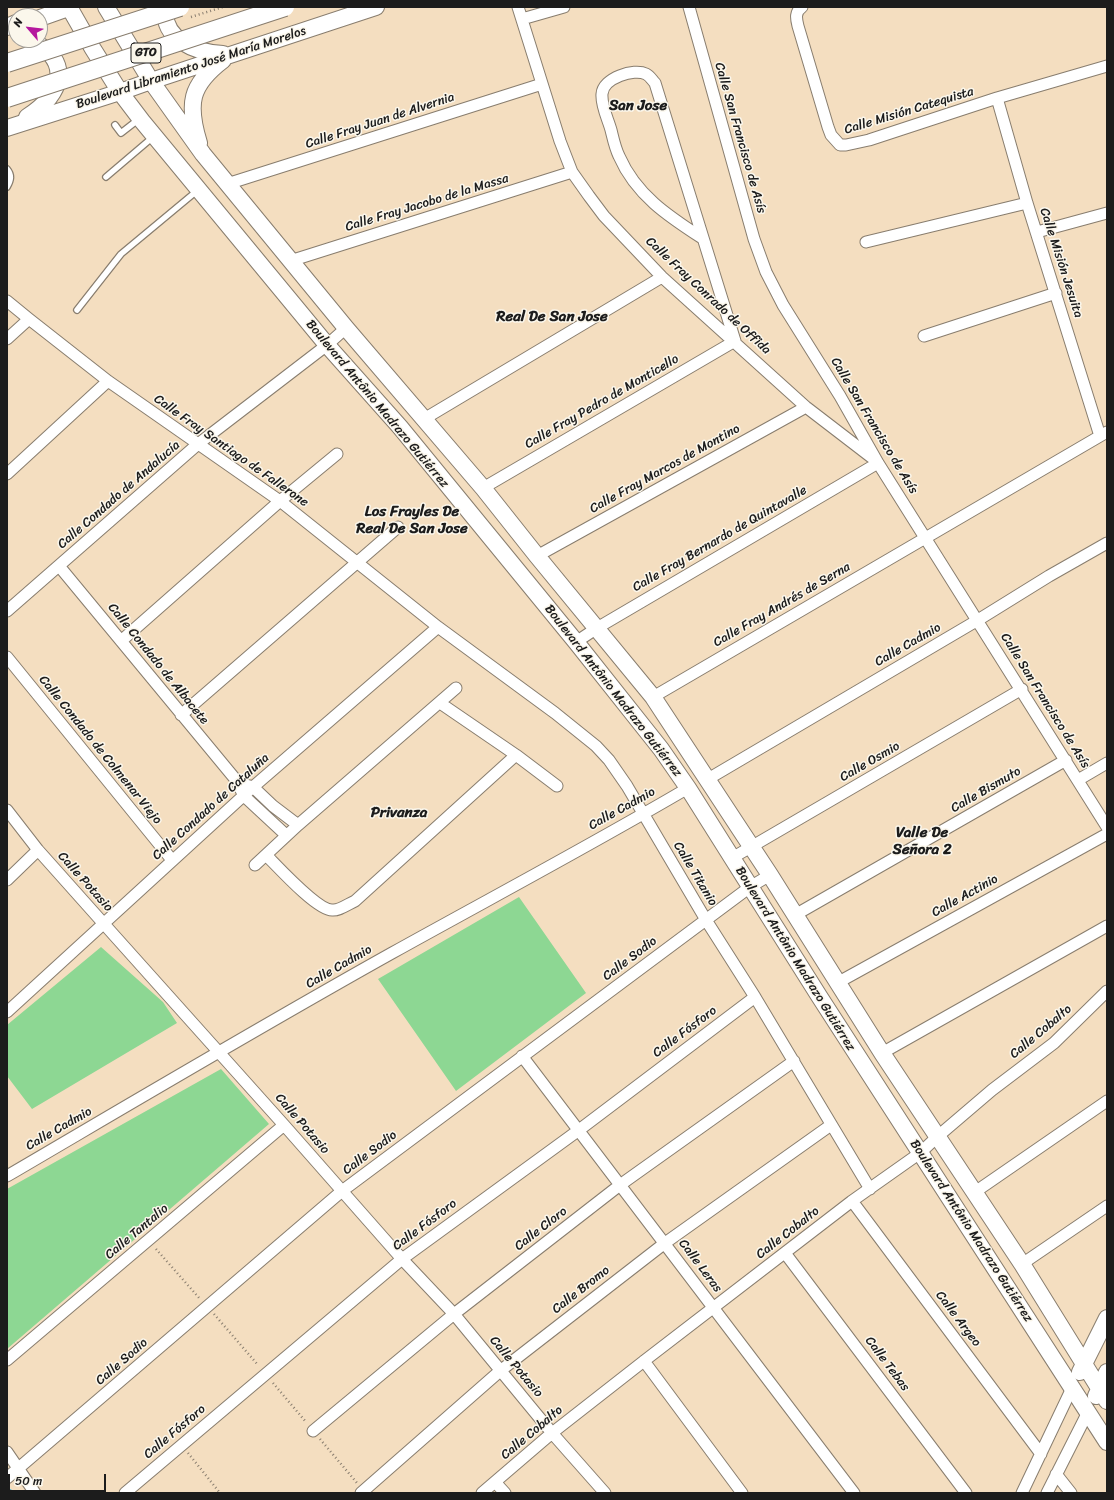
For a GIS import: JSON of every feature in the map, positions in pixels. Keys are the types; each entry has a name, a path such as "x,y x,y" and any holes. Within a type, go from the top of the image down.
{"main road":[{"name":"GTO","path":"7,63 180,7"},
{"name":"GTO","path":"7,98 285,7"}],"street":[{"name":"Boulevard Antônio Madrazo Gutiérrez","path":"70,7 93,49 120,92 140,118 327,345 400,428 639,720 688,788 920,1154 1107,1442"},
{"path":"48,15 70,7"},
{"name":"Boulevard Antônio Madrazo Gutiérrez","path":"106,7 151,81 203,154 346,328 483,488 653,697 770,875 882,1054 1022,1264 1103,1395"},
{"path":"166,7 165,13 167,25 174,35 183,43 204,52 231,55"},
{"name":"Boulevard Libramiento José María Morelos","path":"12,126 120,92 376,7"},
{"name":"Calle Fray Conrado de Offida","path":"518,7 560,141 572,172 604,216 662,277 806,406 878,463"},
{"path":"522,19 564,7"},
{"name":"Calle San Francisco de Asís","path":"689,7 754,240 766,272 783,305 840,396 878,463 1022,689 1107,827"},
{"name":"Calle Misión Catequista","path":"802,7 797,11 796,15 798,26 828,127 831,135 840,145 869,140 997,98 1107,66"},
{"path":"12,126 37,111 47,102 55,90 59,77 57,64 43,48"},
{"path":"203,154 192,119 194,92 203,78 231,55"},
{"path":"702,238 662,212 648,198 624,167 618,155 603,104 602,94 605,85 611,79 618,76 639,72 650,77 655,83 735,341"},
{"name":"Calle Fray Juan de Alvernia","path":"227,184 542,84"},
{"name":"Calle Misión Jesuita","path":"997,98 1027,203 1104,434"},
{"name":"Calle Fray Jacobo de la Massa","path":"290,260 572,172"},
{"path":"866,242 1027,203"},
{"path":"1037,232 1107,213"},
{"path":"424,419 662,277"},
{"path":"924,336 1056,293"},
{"name":"Calle Fray Santiago de Fallerone","path":"7,301 29,320 108,381 280,501 438,627"},
{"path":"7,338 29,320"},
{"name":"Calle Condado de Andalucía","path":"7,611 198,444 327,345 346,328"},
{"name":"Calle Fray Pedro de Monticello","path":"483,488 735,341"},
{"path":"7,474 108,381"},
{"name":"Calle Fray Marcos de Montino","path":"537,556 806,406"},
{"name":"Calle Fray Andrés de Serna","path":"653,697 1104,434"},
{"path":"122,641 280,501 337,454"},
{"name":"Calle Fray Bernardo de Quintavalle","path":"576,642 596,628 878,463"},
{"path":"182,716 398,527"},
{"name":"Calle Cadmio","path":"708,779 1107,543"},
{"name":"Calle Condado de Albacete","path":"59,566 236,780 244,796 286,836"},
{"name":"Calle Condado de Cataluña","path":"7,1012 253,787 438,627"},
{"name":"Calle Titanio","path":"438,627 555,713 596,746 609,760 644,814 706,920 755,997 870,1189"},
{"name":"Calle Condado de Colmenar Viejo","path":"7,657 172,860"},
{"path":"255,865 298,825 456,688"},
{"name":"Calle Osmio","path":"732,858 1022,689"},
{"path":"440,703 516,755 557,786"},
{"path":"266,855 319,905 332,911 338,909 355,901 516,755"},
{"name":"Calle Bismuto","path":"795,915 1066,760"},
{"path":"1078,780 1107,763"},
{"name":"Calle Condado de Albacete","path":"236,780 253,787"},
{"path":"253,787 273,806 298,825"},
{"name":"Calle Cadmio","path":"7,1176 392,953 644,814 688,788"},
{"name":"Calle Potasio","path":"7,810 38,850 402,1259 454,1314 598,1491"},
{"name":"Calle Actinio","path":"837,983 1107,834"},
{"path":"7,880 38,850"},
{"name":"Calle Sodio","path":"7,1478 342,1191 750,887 770,875"},
{"path":"882,1054 1107,926"},
{"name":"Calle Cobalto","path":"482,1493 552,1433 644,1361 852,1201 920,1154 937,1137 992,1090 1054,1043 1107,992"},
{"name":"Calle Fósforo","path":"125,1493 402,1259 579,1130 755,997"},
{"name":"Calle Leras","path":"522,1056 854,1493"},
{"name":"Calle Cloro","path":"313,1431 454,1314 620,1185 794,1061"},
{"path":"975,1192 1107,1101"},
{"name":"Calle Tantalio","path":"7,1360 284,1125"},
{"name":"Calle Bromo","path":"361,1493 500,1371 665,1243 831,1125"},
{"name":"Calle Argeo","path":"852,1201 1041,1454"},
{"path":"1022,1264 1107,1206"},
{"name":"Calle Tebas","path":"785,1253 966,1493"},
{"path":"1022,1493 1083,1364 1107,1318"},
{"path":"644,1361 742,1493"},
{"path":"1047,1493 1088,1412 1103,1395 1107,1372"},
{"path":"7,1452 35,1493"},
{"path":"1056,1474 1071,1493"},
{"path":"495,1482 505,1493"}],"lane":[{"path":"115,125 121,133 140,118"},
{"path":"106,177 155,136"},
{"path":"7,169 10,172 10,181 7,187"},
{"path":"77,310 121,254 199,190"}],"path":[{"path":"181,1445 220,1493"}],"green space":[{"path":"519,897 586,993 456,1091 378,979"},
{"path":"101,947 163,1002 177,1023 32,1109 7,1076 7,1025"},
{"path":"221,1069 269,1124 7,1349 7,1189"}],"district":[{"name":"San Jose","path":"638,106"},
{"name":"Real De San Jose","path":"552,317"},
{"name":"Los Frayles De Real De San Jose","path":"412,520"},
{"name":"Privanza","path":"399,813"},
{"name":"Valle De Señora 2","path":"922,842"}]}
